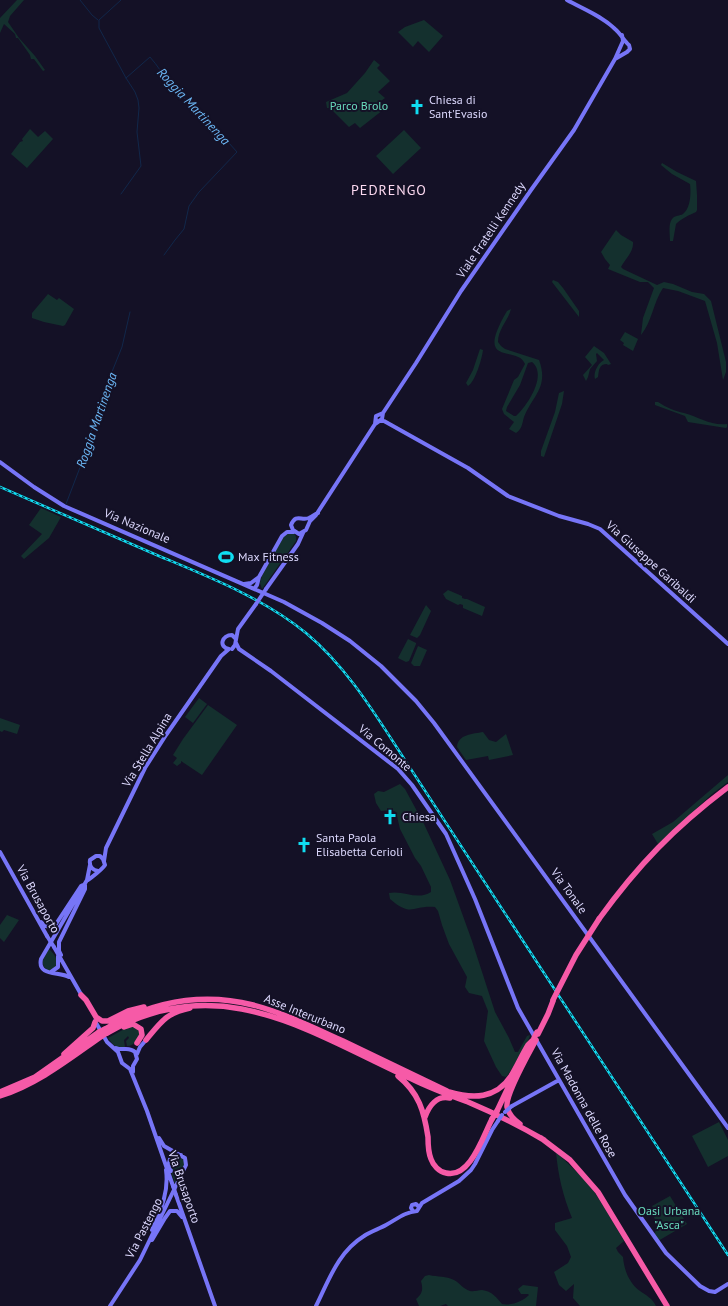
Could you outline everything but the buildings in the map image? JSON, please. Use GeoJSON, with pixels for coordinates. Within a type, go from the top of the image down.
{"type":"FeatureCollection","features":[{"type":"Feature","properties":{"kind":"highway"},"geometry":{"type":"LineString","coordinates":[[354,1052],[360,1057],[396,1074],[405,1081],[417,1097],[425,1117],[432,1162],[440,1171],[449,1174],[461,1171],[470,1163],[495,1120],[497,1111],[576,955],[599,919],[624,886],[653,852],[688,819],[728,787]]}},
{"type":"Feature","properties":{"kind":"highway"},"geometry":{"type":"LineString","coordinates":[[81,995],[86,1000],[96,1017],[104,1021],[128,1011],[162,1005]]}},
{"type":"Feature","properties":{"kind":"highway","name":"Asse Interurbano"},"geometry":{"type":"LineString","coordinates":[[1,1094],[37,1080],[65,1062],[129,1016],[169,1002],[215,1000],[234,1001],[254,1005],[272,1011],[316,1029],[468,1102]]}},
{"type":"Feature","properties":{"kind":"highway","name":"Asse Interurbano"},"geometry":{"type":"LineString","coordinates":[[1,1094],[26,1081],[104,1034],[134,1019],[154,1012],[162,1005],[218,1005],[253,1010],[300,1026],[354,1052]]}},
{"type":"Feature","properties":{"kind":"highway"},"geometry":{"type":"LineString","coordinates":[[146,1040],[164,1019],[178,1011],[218,1005]]}},
{"type":"Feature","properties":{"kind":"highway"},"geometry":{"type":"LineString","coordinates":[[48,1068],[93,1028],[95,1020]]}},
{"type":"Feature","properties":{"kind":"highway"},"geometry":{"type":"LineString","coordinates":[[104,1034],[133,1024],[139,1027],[142,1031],[141,1038],[137,1043]]}},
{"type":"Feature","properties":{"kind":"highway"},"geometry":{"type":"LineString","coordinates":[[449,1092],[469,1097],[482,1096],[493,1092],[503,1085],[511,1076],[528,1045],[535,1037]]}},
{"type":"Feature","properties":{"kind":"highway"},"geometry":{"type":"LineString","coordinates":[[535,1037],[509,1096],[507,1105],[509,1111],[515,1121],[544,1140],[570,1160],[598,1192],[667,1306]]}},
{"type":"Feature","properties":{"kind":"highway"},"geometry":{"type":"LineString","coordinates":[[354,1052],[419,1083],[486,1110],[544,1140]]}},
{"type":"Feature","properties":{"kind":"highway"},"geometry":{"type":"LineString","coordinates":[[425,1117],[432,1104],[445,1097],[481,1111],[486,1110]]}},
{"type":"Feature","properties":{"kind":"street"},"geometry":{"type":"LineString","coordinates":[[567,0],[615,28],[622,35],[622,45],[624,52],[627,52],[630,49],[629,45],[622,45]]}},
{"type":"Feature","properties":{"kind":"street","name":"Viale Fratelli Kennedy"},"geometry":{"type":"LineString","coordinates":[[381,418],[462,292],[531,190],[574,130],[622,45]]}},
{"type":"Feature","properties":{"kind":"street","name":"Viale Fratelli Kennedy"},"geometry":{"type":"LineString","coordinates":[[615,59],[624,52]]}},
{"type":"Feature","properties":{"kind":"street"},"geometry":{"type":"LineString","coordinates":[[229,635],[234,636],[239,649],[226,649],[222,645],[222,641],[224,638],[238,629],[256,604],[306,530],[307,526],[318,513],[375,424],[381,418]]}},
{"type":"Feature","properties":{"kind":"street","name":"Via Giuseppe Garibaldi"},"geometry":{"type":"LineString","coordinates":[[381,418],[468,468],[508,496],[559,516],[600,529],[728,644]]}},
{"type":"Feature","properties":{"kind":"street","name":"Via Nazionale"},"geometry":{"type":"LineString","coordinates":[[0,462],[34,488],[64,506],[296,608],[359,648],[386,671]]}},
{"type":"Feature","properties":{"kind":"street"},"geometry":{"type":"LineString","coordinates":[[254,589],[258,584],[260,576],[282,536],[293,521],[296,518],[309,518],[318,513]]}},
{"type":"Feature","properties":{"kind":"street"},"geometry":{"type":"LineString","coordinates":[[304,519],[307,526]]}},
{"type":"Feature","properties":{"kind":"street"},"geometry":{"type":"LineString","coordinates":[[291,525],[297,538],[296,545]]}},
{"type":"Feature","properties":{"kind":"street"},"geometry":{"type":"LineString","coordinates":[[282,536],[287,532],[303,533]]}},
{"type":"Feature","properties":{"kind":"street"},"geometry":{"type":"LineString","coordinates":[[242,584],[252,583],[260,576]]}},
{"type":"Feature","properties":{"kind":"street","name":"Via Nazionale"},"geometry":{"type":"LineString","coordinates":[[260,576],[259,582],[261,590],[272,597]]}},
{"type":"Feature","properties":{"kind":"street"},"geometry":{"type":"LineString","coordinates":[[231,649],[236,641],[238,629]]}},
{"type":"Feature","properties":{"kind":"street","name":"Via Stella Alpina"},"geometry":{"type":"LineString","coordinates":[[221,656],[222,645]]}},
{"type":"Feature","properties":{"kind":"street","name":"Via Stella Alpina"},"geometry":{"type":"LineString","coordinates":[[69,974],[66,964],[59,951],[59,942],[85,889],[90,860],[106,848],[150,759],[221,656],[231,649]]}},
{"type":"Feature","properties":{"kind":"street","name":"Via Comonte"},"geometry":{"type":"LineString","coordinates":[[239,649],[271,671],[360,739],[404,775],[446,834],[475,899]]}},
{"type":"Feature","properties":{"kind":"street","name":"Via Tonale"},"geometry":{"type":"LineString","coordinates":[[386,671],[416,701],[434,723],[728,1128]]}},
{"type":"Feature","properties":{"kind":"street","name":"Via Stella Alpina"},"geometry":{"type":"LineString","coordinates":[[51,972],[47,972],[42,969],[40,963],[41,959],[86,882],[104,867],[106,848]]}},
{"type":"Feature","properties":{"kind":"street","name":"Via Brusaporto"},"geometry":{"type":"LineString","coordinates":[[0,852],[107,1042],[118,1052],[122,1063],[129,1067],[133,1074],[151,1120],[215,1306]]}},
{"type":"Feature","properties":{"kind":"street"},"geometry":{"type":"LineString","coordinates":[[96,856],[100,856],[104,861]]}},
{"type":"Feature","properties":{"kind":"street"},"geometry":{"type":"LineString","coordinates":[[90,865],[93,869],[98,871]]}},
{"type":"Feature","properties":{"kind":"street"},"geometry":{"type":"LineString","coordinates":[[35,915],[44,925],[50,927],[53,926],[80,886],[86,882]]}},
{"type":"Feature","properties":{"kind":"street","name":"Via Madonna delle Rose"},"geometry":{"type":"LineString","coordinates":[[475,899],[518,1008],[618,1185],[666,1253],[700,1286],[712,1292],[718,1291],[728,1284]]}},
{"type":"Feature","properties":{"kind":"street"},"geometry":{"type":"LineString","coordinates":[[51,972],[58,967],[58,955]]}},
{"type":"Feature","properties":{"kind":"street"},"geometry":{"type":"LineString","coordinates":[[51,972],[66,975],[73,982]]}},
{"type":"Feature","properties":{"kind":"street","name":"Via Brusaporto"},"geometry":{"type":"LineString","coordinates":[[95,1020],[112,1045],[116,1048],[124,1049]]}},
{"type":"Feature","properties":{"kind":"street","name":"Via Brusaporto"},"geometry":{"type":"LineString","coordinates":[[133,1074],[137,1054],[140,1047],[146,1040]]}},
{"type":"Feature","properties":{"kind":"street"},"geometry":{"type":"LineString","coordinates":[[120,1055],[124,1049],[131,1048],[137,1043]]}},
{"type":"Feature","properties":{"kind":"street"},"geometry":{"type":"LineString","coordinates":[[131,1048],[137,1054]]}},
{"type":"Feature","properties":{"kind":"street"},"geometry":{"type":"LineString","coordinates":[[126,1066],[134,1064]]}},
{"type":"Feature","properties":{"kind":"street"},"geometry":{"type":"LineString","coordinates":[[412,1209],[413,1204],[418,1205],[422,1203],[459,1181],[471,1170],[492,1130],[495,1120],[512,1106],[559,1080]]}},
{"type":"Feature","properties":{"kind":"street"},"geometry":{"type":"LineString","coordinates":[[151,1120],[164,1146],[184,1156]]}},
{"type":"Feature","properties":{"kind":"street"},"geometry":{"type":"LineString","coordinates":[[147,1247],[167,1190],[166,1175],[159,1144]]}},
{"type":"Feature","properties":{"kind":"street"},"geometry":{"type":"LineString","coordinates":[[173,1184],[169,1163],[170,1158],[176,1155],[184,1156]]}},
{"type":"Feature","properties":{"kind":"street","name":"Via Pastengo"},"geometry":{"type":"LineString","coordinates":[[110,1306],[147,1247],[186,1165],[186,1159],[184,1156]]}},
{"type":"Feature","properties":{"kind":"street"},"geometry":{"type":"LineString","coordinates":[[316,1306],[340,1258],[349,1247],[364,1235],[386,1225],[412,1209],[417,1210],[418,1205]]}},
{"type":"Feature","properties":{"kind":"street"},"geometry":{"type":"LineString","coordinates":[[147,1247],[170,1211],[174,1210],[179,1212],[188,1227]]}},
{"type":"Feature","properties":{"kind":"green space"},"geometry":{"type":"Polygon","coordinates":[[[17,0],[24,0],[10,16],[8,22],[45,70],[43,71],[34,59],[31,59],[30,55],[18,38],[16,38],[15,34],[4,24],[0,33],[0,18],[17,0]]]}},
{"type":"Feature","properties":{"kind":"green space"},"geometry":{"type":"Polygon","coordinates":[[[424,20],[443,36],[429,52],[418,41],[413,47],[398,32],[405,27],[424,20]]]}},
{"type":"Feature","properties":{"kind":"green space","name":"Parco Brolo"},"geometry":{"type":"Polygon","coordinates":[[[374,60],[380,65],[377,68],[390,81],[378,92],[385,98],[377,104],[383,110],[360,128],[355,123],[349,127],[330,108],[327,108],[326,102],[347,93],[365,73],[374,60]]]}},
{"type":"Feature","properties":{"kind":"green space"},"geometry":{"type":"Polygon","coordinates":[[[30,129],[38,137],[45,131],[53,139],[27,168],[11,154],[20,142],[23,141],[22,139],[30,129]]]}},
{"type":"Feature","properties":{"kind":"green space"},"geometry":{"type":"Polygon","coordinates":[[[404,130],[421,148],[393,174],[376,156],[404,130]]]}},
{"type":"Feature","properties":{"kind":"green space"},"geometry":{"type":"Polygon","coordinates":[[[662,163],[696,181],[697,210],[676,224],[673,241],[670,241],[671,221],[675,217],[683,214],[688,208],[690,184],[672,174],[661,165],[662,163]]]}},
{"type":"Feature","properties":{"kind":"green space"},"geometry":{"type":"Polygon","coordinates":[[[616,230],[621,235],[633,242],[631,252],[621,267],[623,269],[657,285],[664,282],[692,292],[704,294],[711,301],[726,362],[726,372],[723,380],[717,343],[705,301],[678,291],[663,288],[648,324],[641,335],[643,318],[654,288],[648,282],[640,282],[608,269],[610,265],[601,252],[616,230]]]}},
{"type":"Feature","properties":{"kind":"green space"},"geometry":{"type":"Polygon","coordinates":[[[553,280],[558,282],[563,288],[579,311],[579,317],[552,282],[553,280]]]}},
{"type":"Feature","properties":{"kind":"green space"},"geometry":{"type":"Polygon","coordinates":[[[48,294],[57,300],[59,298],[74,309],[65,325],[63,326],[44,322],[32,318],[32,313],[48,294]]]}},
{"type":"Feature","properties":{"kind":"green space"},"geometry":{"type":"Polygon","coordinates":[[[511,309],[501,329],[498,342],[505,349],[539,360],[542,369],[539,390],[524,417],[521,428],[516,433],[509,429],[514,422],[504,414],[502,409],[514,380],[518,377],[525,364],[521,358],[501,352],[496,348],[494,341],[507,311],[511,309]],[[532,362],[528,363],[520,385],[507,407],[506,411],[514,416],[521,411],[534,390],[538,375],[532,362]]]}},
{"type":"Feature","properties":{"kind":"green space"},"geometry":{"type":"Polygon","coordinates":[[[625,332],[638,339],[633,351],[623,345],[624,343],[620,340],[625,332]]]}},
{"type":"Feature","properties":{"kind":"green space"},"geometry":{"type":"Polygon","coordinates":[[[594,346],[604,353],[611,364],[602,365],[599,370],[598,377],[595,379],[596,368],[604,360],[597,353],[597,361],[590,369],[586,381],[583,375],[592,365],[585,357],[594,346]]]}},
{"type":"Feature","properties":{"kind":"green space"},"geometry":{"type":"Polygon","coordinates":[[[480,349],[483,350],[480,364],[476,375],[471,384],[468,386],[466,383],[473,370],[480,349]]]}},
{"type":"Feature","properties":{"kind":"green space"},"geometry":{"type":"Polygon","coordinates":[[[564,391],[562,404],[544,457],[541,456],[541,451],[555,412],[559,393],[564,391]]]}},
{"type":"Feature","properties":{"kind":"green space"},"geometry":{"type":"Polygon","coordinates":[[[655,402],[716,424],[727,424],[727,427],[688,422],[685,416],[655,405],[655,402]]]}},
{"type":"Feature","properties":{"kind":"green space"},"geometry":{"type":"Polygon","coordinates":[[[41,508],[61,517],[49,538],[24,559],[21,556],[42,534],[29,525],[41,508]]]}},
{"type":"Feature","properties":{"kind":"green space"},"geometry":{"type":"Polygon","coordinates":[[[287,533],[294,533],[296,541],[262,589],[260,583],[262,576],[283,536],[287,533]]]}},
{"type":"Feature","properties":{"kind":"green space"},"geometry":{"type":"Polygon","coordinates":[[[448,590],[462,596],[462,598],[485,607],[482,616],[463,608],[463,605],[458,605],[446,599],[443,594],[448,590]]]}},
{"type":"Feature","properties":{"kind":"green space"},"geometry":{"type":"Polygon","coordinates":[[[426,605],[431,611],[420,635],[417,638],[410,635],[426,605]]]}},
{"type":"Feature","properties":{"kind":"green space"},"geometry":{"type":"Polygon","coordinates":[[[408,639],[416,644],[409,661],[406,662],[398,658],[408,639]]]}},
{"type":"Feature","properties":{"kind":"green space"},"geometry":{"type":"Polygon","coordinates":[[[418,646],[427,650],[420,666],[414,666],[411,663],[418,646]]]}},
{"type":"Feature","properties":{"kind":"green space"},"geometry":{"type":"Polygon","coordinates":[[[199,698],[207,704],[193,723],[185,717],[199,698]]]}},
{"type":"Feature","properties":{"kind":"green space"},"geometry":{"type":"Polygon","coordinates":[[[208,705],[237,725],[202,775],[181,761],[181,763],[177,766],[173,763],[177,758],[173,755],[208,705]]]}},
{"type":"Feature","properties":{"kind":"green space"},"geometry":{"type":"Polygon","coordinates":[[[0,718],[20,725],[17,734],[4,730],[2,732],[0,731],[0,718]]]}},
{"type":"Feature","properties":{"kind":"green space"},"geometry":{"type":"Polygon","coordinates":[[[483,732],[489,740],[496,742],[506,734],[513,755],[489,760],[488,756],[466,760],[457,747],[460,739],[467,735],[483,732]]]}},
{"type":"Feature","properties":{"kind":"green space"},"geometry":{"type":"Polygon","coordinates":[[[728,775],[728,782],[712,794],[658,844],[652,834],[673,822],[728,775]]]}},
{"type":"Feature","properties":{"kind":"green space"},"geometry":{"type":"Polygon","coordinates":[[[400,784],[405,789],[424,824],[450,880],[495,1012],[515,1052],[518,1052],[527,1036],[530,1035],[520,1056],[506,1077],[502,1076],[496,1067],[484,1041],[488,1011],[482,996],[469,993],[465,987],[467,977],[449,944],[438,911],[435,907],[412,909],[403,908],[390,899],[389,893],[395,892],[421,896],[431,892],[431,887],[421,866],[415,858],[400,829],[396,812],[392,810],[381,811],[376,803],[374,794],[378,791],[384,792],[400,784]]]}},
{"type":"Feature","properties":{"kind":"green space"},"geometry":{"type":"Polygon","coordinates":[[[7,915],[19,920],[4,942],[0,938],[0,925],[7,915]]]}},
{"type":"Feature","properties":{"kind":"green space"},"geometry":{"type":"Polygon","coordinates":[[[49,949],[56,958],[57,964],[56,967],[49,971],[44,967],[42,962],[49,949]]]}},
{"type":"Feature","properties":{"kind":"green space"},"geometry":{"type":"Polygon","coordinates":[[[136,1026],[140,1033],[135,1042],[130,1046],[127,1046],[126,1041],[129,1038],[128,1036],[124,1040],[125,1047],[122,1048],[115,1046],[108,1038],[128,1027],[136,1026]]]}},
{"type":"Feature","properties":{"kind":"green space"},"geometry":{"type":"Polygon","coordinates":[[[719,1122],[728,1140],[728,1156],[708,1167],[692,1136],[719,1122]]]}},
{"type":"Feature","properties":{"kind":"green space"},"geometry":{"type":"Polygon","coordinates":[[[556,1152],[584,1179],[606,1210],[624,1241],[616,1248],[623,1257],[628,1276],[636,1288],[651,1299],[656,1306],[580,1306],[573,1298],[574,1284],[566,1291],[559,1285],[554,1272],[568,1263],[571,1257],[567,1246],[555,1230],[555,1223],[572,1218],[561,1185],[556,1152]]]}},
{"type":"Feature","properties":{"kind":"green space"},"geometry":{"type":"Polygon","coordinates":[[[180,1156],[184,1160],[184,1165],[175,1184],[170,1163],[173,1157],[180,1156]]]}},
{"type":"Feature","properties":{"kind":"green space","name":"Oasi Urbana \"Asca\""},"geometry":{"type":"Polygon","coordinates":[[[670,1196],[687,1224],[658,1241],[654,1235],[656,1225],[653,1215],[656,1212],[652,1206],[670,1196]]]}},
{"type":"Feature","properties":{"kind":"green space"},"geometry":{"type":"Polygon","coordinates":[[[429,1275],[451,1279],[470,1291],[482,1290],[489,1292],[502,1304],[517,1302],[529,1295],[521,1294],[518,1289],[523,1285],[538,1287],[536,1306],[448,1306],[446,1304],[440,1306],[419,1306],[416,1299],[422,1291],[421,1281],[425,1276],[429,1275]]]}},
{"type":"Feature","properties":{"kind":"waterway"},"geometry":{"type":"LineString","coordinates":[[80,0],[98,20]]}},
{"type":"Feature","properties":{"kind":"waterway"},"geometry":{"type":"LineString","coordinates":[[121,0],[99,20],[99,28],[138,100],[139,108],[137,132],[141,166],[121,194]]}},
{"type":"Feature","properties":{"kind":"waterway","name":"Roggia Martinenga"},"geometry":{"type":"LineString","coordinates":[[126,78],[150,57],[170,84],[220,133],[237,152],[199,192],[189,206],[184,229],[164,255]]}},
{"type":"Feature","properties":{"kind":"waterway","name":"Roggia Martinenga"},"geometry":{"type":"LineString","coordinates":[[66,504],[84,457],[103,394],[122,347],[130,312]]}},
{"type":"Feature","properties":{"kind":"railway"},"geometry":{"type":"LineString","coordinates":[[0,487],[235,589],[272,609],[306,633],[321,646],[347,676],[382,724],[728,1255]]}},
{"type":"Feature","properties":{"kind":"place","name":"Chiesa di Sant'Evasio"},"geometry":{"type":"Point","coordinates":[417,107]}},
{"type":"Feature","properties":{"kind":"place","name":"Max Fitness"},"geometry":{"type":"Point","coordinates":[226,557]}},
{"type":"Feature","properties":{"kind":"place","name":"Chiesa"},"geometry":{"type":"Point","coordinates":[390,817]}},
{"type":"Feature","properties":{"kind":"place","name":"Santa Paola Elisabetta Cerioli"},"geometry":{"type":"Point","coordinates":[304,845]}},
{"type":"Feature","properties":{"kind":"district","name":"PEDRENGO"},"geometry":{"type":"Point","coordinates":[389,190]}}]}
